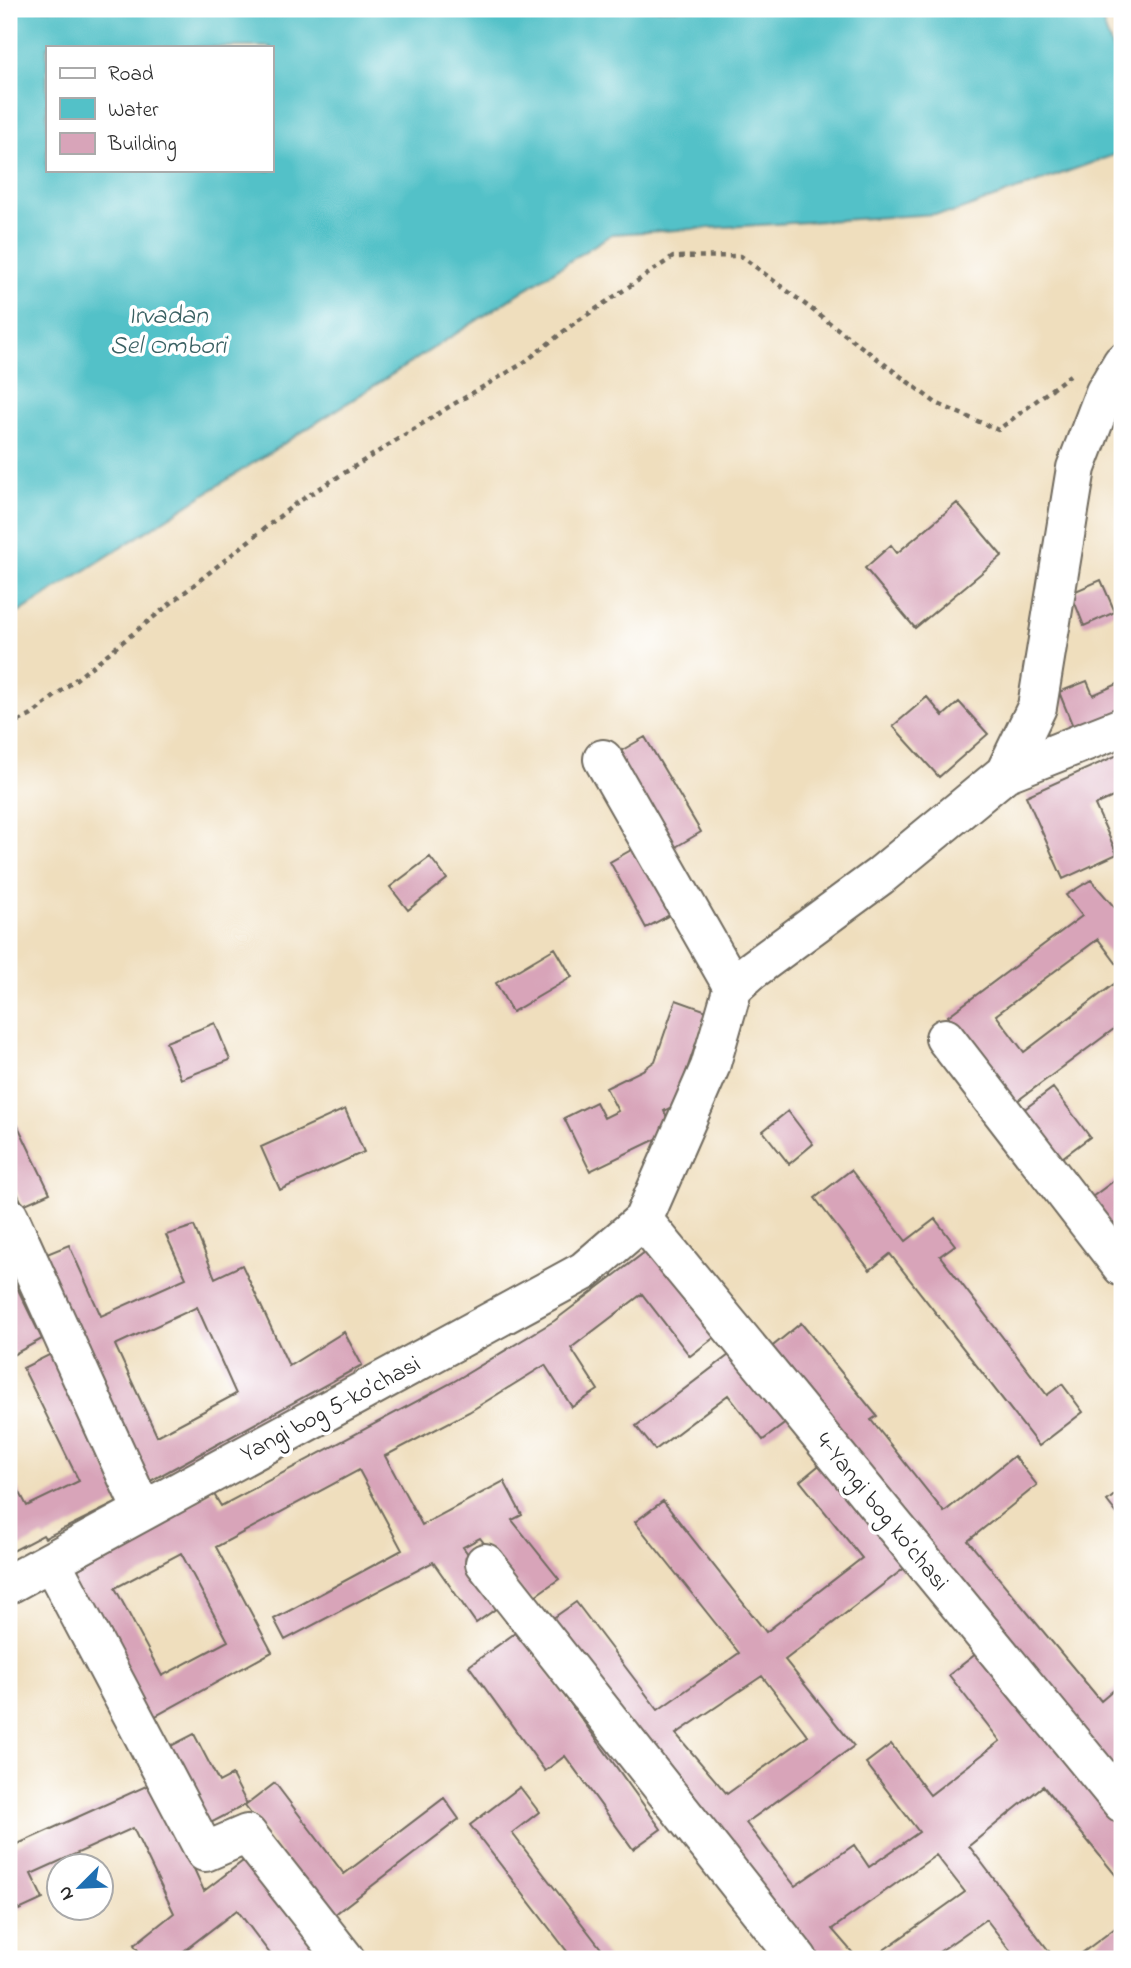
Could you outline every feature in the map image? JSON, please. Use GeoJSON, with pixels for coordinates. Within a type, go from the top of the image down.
{"type":"FeatureCollection","features":[{"type":"Feature","properties":{"kind":"street"},"geometry":{"type":"LineString","coordinates":[[1005,773],[1037,708],[1076,468],[1105,392],[1122,363]]}},
{"type":"Feature","properties":{"kind":"street"},"geometry":{"type":"LineString","coordinates":[[643,1220],[710,1067],[733,987],[880,876],[1005,773],[1122,727]]}},
{"type":"Feature","properties":{"kind":"street"},"geometry":{"type":"LineString","coordinates":[[603,759],[733,987]]}},
{"type":"Feature","properties":{"kind":"street"},"geometry":{"type":"LineString","coordinates":[[945,1038],[1122,1267]]}},
{"type":"Feature","properties":{"kind":"street"},"geometry":{"type":"LineString","coordinates":[[9,1217],[142,1510]]}},
{"type":"Feature","properties":{"kind":"street","name":"Yangi bog 5-koʼchasi"},"geometry":{"type":"LineString","coordinates":[[9,1584],[584,1271],[643,1220]]}},
{"type":"Feature","properties":{"kind":"street","name":"4-Yangi bog koʼchasi"},"geometry":{"type":"LineString","coordinates":[[643,1220],[1122,1803]]}},
{"type":"Feature","properties":{"kind":"street"},"geometry":{"type":"LineString","coordinates":[[51,1561],[205,1852],[247,1834],[345,1959]]}},
{"type":"Feature","properties":{"kind":"street"},"geometry":{"type":"LineString","coordinates":[[485,1563],[798,1959]]}},
{"type":"Feature","properties":{"kind":"path"},"geometry":{"type":"LineString","coordinates":[[9,724],[30,716],[295,504],[522,364],[572,325],[674,257],[741,256],[936,403],[999,430],[1079,369]]}},
{"type":"Feature","properties":{"kind":"water","name":"Irvadan Sel Ombori"},"geometry":{"type":"Polygon","coordinates":[[[9,9],[1098,9],[1122,77],[1122,152],[952,213],[612,234],[9,619],[9,9]]]}},
{"type":"Feature","properties":{"kind":"building"},"geometry":{"type":"Polygon","coordinates":[[[957,503],[1002,556],[915,628],[865,568],[891,545],[897,553],[957,503]]]}},
{"type":"Feature","properties":{"kind":"building"},"geometry":{"type":"Polygon","coordinates":[[[1101,580],[1115,612],[1084,626],[1071,593],[1101,580]]]}},
{"type":"Feature","properties":{"kind":"building"},"geometry":{"type":"Polygon","coordinates":[[[1087,681],[1093,695],[1122,682],[1122,715],[1076,734],[1059,692],[1087,681]]]}},
{"type":"Feature","properties":{"kind":"building"},"geometry":{"type":"Polygon","coordinates":[[[927,697],[943,716],[959,702],[988,734],[939,777],[893,726],[927,697]]]}},
{"type":"Feature","properties":{"kind":"building"},"geometry":{"type":"Polygon","coordinates":[[[645,737],[701,832],[669,851],[612,756],[645,737]]]}},
{"type":"Feature","properties":{"kind":"building"},"geometry":{"type":"Polygon","coordinates":[[[1122,753],[1122,793],[1095,805],[1117,854],[1063,879],[1026,796],[1122,753]]]}},
{"type":"Feature","properties":{"kind":"building"},"geometry":{"type":"Polygon","coordinates":[[[640,845],[677,911],[646,928],[610,862],[640,845]]]}},
{"type":"Feature","properties":{"kind":"building"},"geometry":{"type":"Polygon","coordinates":[[[430,857],[447,879],[408,910],[390,887],[430,857]]]}},
{"type":"Feature","properties":{"kind":"building"},"geometry":{"type":"Polygon","coordinates":[[[1091,880],[1122,916],[1122,971],[1098,939],[996,1015],[1024,1052],[1122,978],[1122,1023],[1013,1104],[948,1016],[1082,916],[1066,895],[1091,880]]]}},
{"type":"Feature","properties":{"kind":"building"},"geometry":{"type":"Polygon","coordinates":[[[555,948],[572,977],[512,1012],[496,983],[555,948]]]}},
{"type":"Feature","properties":{"kind":"building"},"geometry":{"type":"Polygon","coordinates":[[[676,1000],[707,1011],[681,1087],[687,1099],[664,1111],[673,1131],[590,1171],[564,1118],[596,1102],[604,1118],[618,1111],[606,1088],[655,1061],[676,1000]]]}},
{"type":"Feature","properties":{"kind":"building"},"geometry":{"type":"Polygon","coordinates":[[[215,1023],[230,1060],[181,1079],[166,1042],[215,1023]]]}},
{"type":"Feature","properties":{"kind":"building"},"geometry":{"type":"Polygon","coordinates":[[[1053,1088],[1090,1137],[1059,1160],[1022,1111],[1053,1088]]]}},
{"type":"Feature","properties":{"kind":"building"},"geometry":{"type":"Polygon","coordinates":[[[345,1109],[364,1152],[280,1190],[261,1147],[345,1109]]]}},
{"type":"Feature","properties":{"kind":"building"},"geometry":{"type":"Polygon","coordinates":[[[788,1111],[813,1144],[789,1164],[763,1131],[788,1111]]]}},
{"type":"Feature","properties":{"kind":"building"},"geometry":{"type":"Polygon","coordinates":[[[17,1124],[50,1193],[23,1205],[9,1176],[9,1128],[17,1124]]]}},
{"type":"Feature","properties":{"kind":"building"},"geometry":{"type":"Polygon","coordinates":[[[851,1170],[906,1241],[935,1219],[955,1245],[940,1256],[1047,1395],[1062,1384],[1083,1412],[1039,1446],[890,1254],[870,1270],[815,1198],[851,1170]]]}},
{"type":"Feature","properties":{"kind":"building"},"geometry":{"type":"Polygon","coordinates":[[[1119,1177],[1122,1182],[1122,1247],[1088,1200],[1119,1177]]]}},
{"type":"Feature","properties":{"kind":"building"},"geometry":{"type":"Polygon","coordinates":[[[194,1226],[215,1278],[242,1265],[289,1366],[344,1332],[362,1365],[145,1484],[42,1256],[69,1245],[101,1316],[186,1278],[166,1235],[194,1226]],[[197,1307],[115,1345],[157,1436],[236,1394],[197,1307]]]}},
{"type":"Feature","properties":{"kind":"building"},"geometry":{"type":"Polygon","coordinates":[[[653,1246],[720,1333],[690,1356],[642,1294],[571,1348],[598,1390],[572,1407],[545,1365],[469,1412],[385,1456],[422,1525],[504,1481],[522,1515],[512,1520],[559,1579],[529,1600],[480,1538],[463,1547],[504,1603],[476,1623],[433,1562],[285,1640],[274,1619],[402,1550],[359,1470],[216,1547],[272,1652],[145,1722],[68,1575],[212,1491],[221,1506],[453,1382],[554,1321],[653,1246]],[[181,1553],[115,1588],[162,1676],[228,1641],[181,1553]]]}},
{"type":"Feature","properties":{"kind":"building"},"geometry":{"type":"Polygon","coordinates":[[[9,1271],[42,1339],[9,1357],[9,1271]]]}},
{"type":"Feature","properties":{"kind":"building"},"geometry":{"type":"Polygon","coordinates":[[[801,1323],[877,1416],[871,1420],[944,1512],[1014,1456],[1037,1485],[968,1541],[1101,1701],[1122,1683],[1122,1783],[768,1350],[801,1323]]]}},
{"type":"Feature","properties":{"kind":"building"},"geometry":{"type":"Polygon","coordinates":[[[737,1349],[791,1419],[763,1440],[728,1395],[655,1450],[636,1426],[737,1349]]]}},
{"type":"Feature","properties":{"kind":"building"},"geometry":{"type":"Polygon","coordinates":[[[51,1354],[122,1500],[9,1553],[9,1472],[27,1506],[79,1481],[23,1368],[51,1354]]]}},
{"type":"Feature","properties":{"kind":"building"},"geometry":{"type":"Polygon","coordinates":[[[828,1458],[911,1563],[785,1660],[854,1746],[746,1823],[795,1886],[854,1845],[869,1867],[919,1832],[866,1763],[891,1744],[930,1795],[1000,1741],[949,1675],[981,1650],[1122,1829],[1122,1883],[1043,1786],[969,1846],[1055,1959],[1017,1959],[986,1919],[929,1959],[871,1959],[965,1892],[936,1855],[832,1929],[858,1959],[812,1959],[549,1621],[576,1602],[658,1710],[739,1653],[635,1522],[663,1501],[766,1632],[862,1558],[800,1481],[828,1458]],[[762,1676],[676,1734],[727,1794],[808,1736],[762,1676]]]}},
{"type":"Feature","properties":{"kind":"building"},"geometry":{"type":"Polygon","coordinates":[[[1122,1489],[1122,1520],[1107,1501],[1122,1489]]]}},
{"type":"Feature","properties":{"kind":"building"},"geometry":{"type":"Polygon","coordinates":[[[518,1631],[661,1829],[633,1849],[565,1756],[545,1771],[469,1666],[518,1631]]]}},
{"type":"Feature","properties":{"kind":"building"},"geometry":{"type":"Polygon","coordinates":[[[194,1734],[219,1782],[232,1775],[247,1804],[203,1827],[163,1750],[194,1734]]]}},
{"type":"Feature","properties":{"kind":"building"},"geometry":{"type":"Polygon","coordinates":[[[155,1782],[204,1891],[247,1858],[325,1959],[274,1959],[237,1910],[180,1954],[184,1959],[145,1959],[134,1945],[174,1913],[133,1828],[78,1853],[46,1853],[46,1867],[31,1874],[43,1899],[19,1910],[9,1888],[9,1848],[155,1782]]]}},
{"type":"Feature","properties":{"kind":"building"},"geometry":{"type":"Polygon","coordinates":[[[275,1783],[344,1874],[444,1798],[459,1819],[330,1918],[245,1806],[275,1783]]]}},
{"type":"Feature","properties":{"kind":"building"},"geometry":{"type":"Polygon","coordinates":[[[520,1787],[539,1812],[512,1833],[609,1959],[573,1959],[470,1825],[520,1787]]]}},
{"type":"Feature","properties":{"kind":"building"},"geometry":{"type":"Polygon","coordinates":[[[1122,1923],[1122,1959],[1074,1959],[1122,1923]]]}}]}
